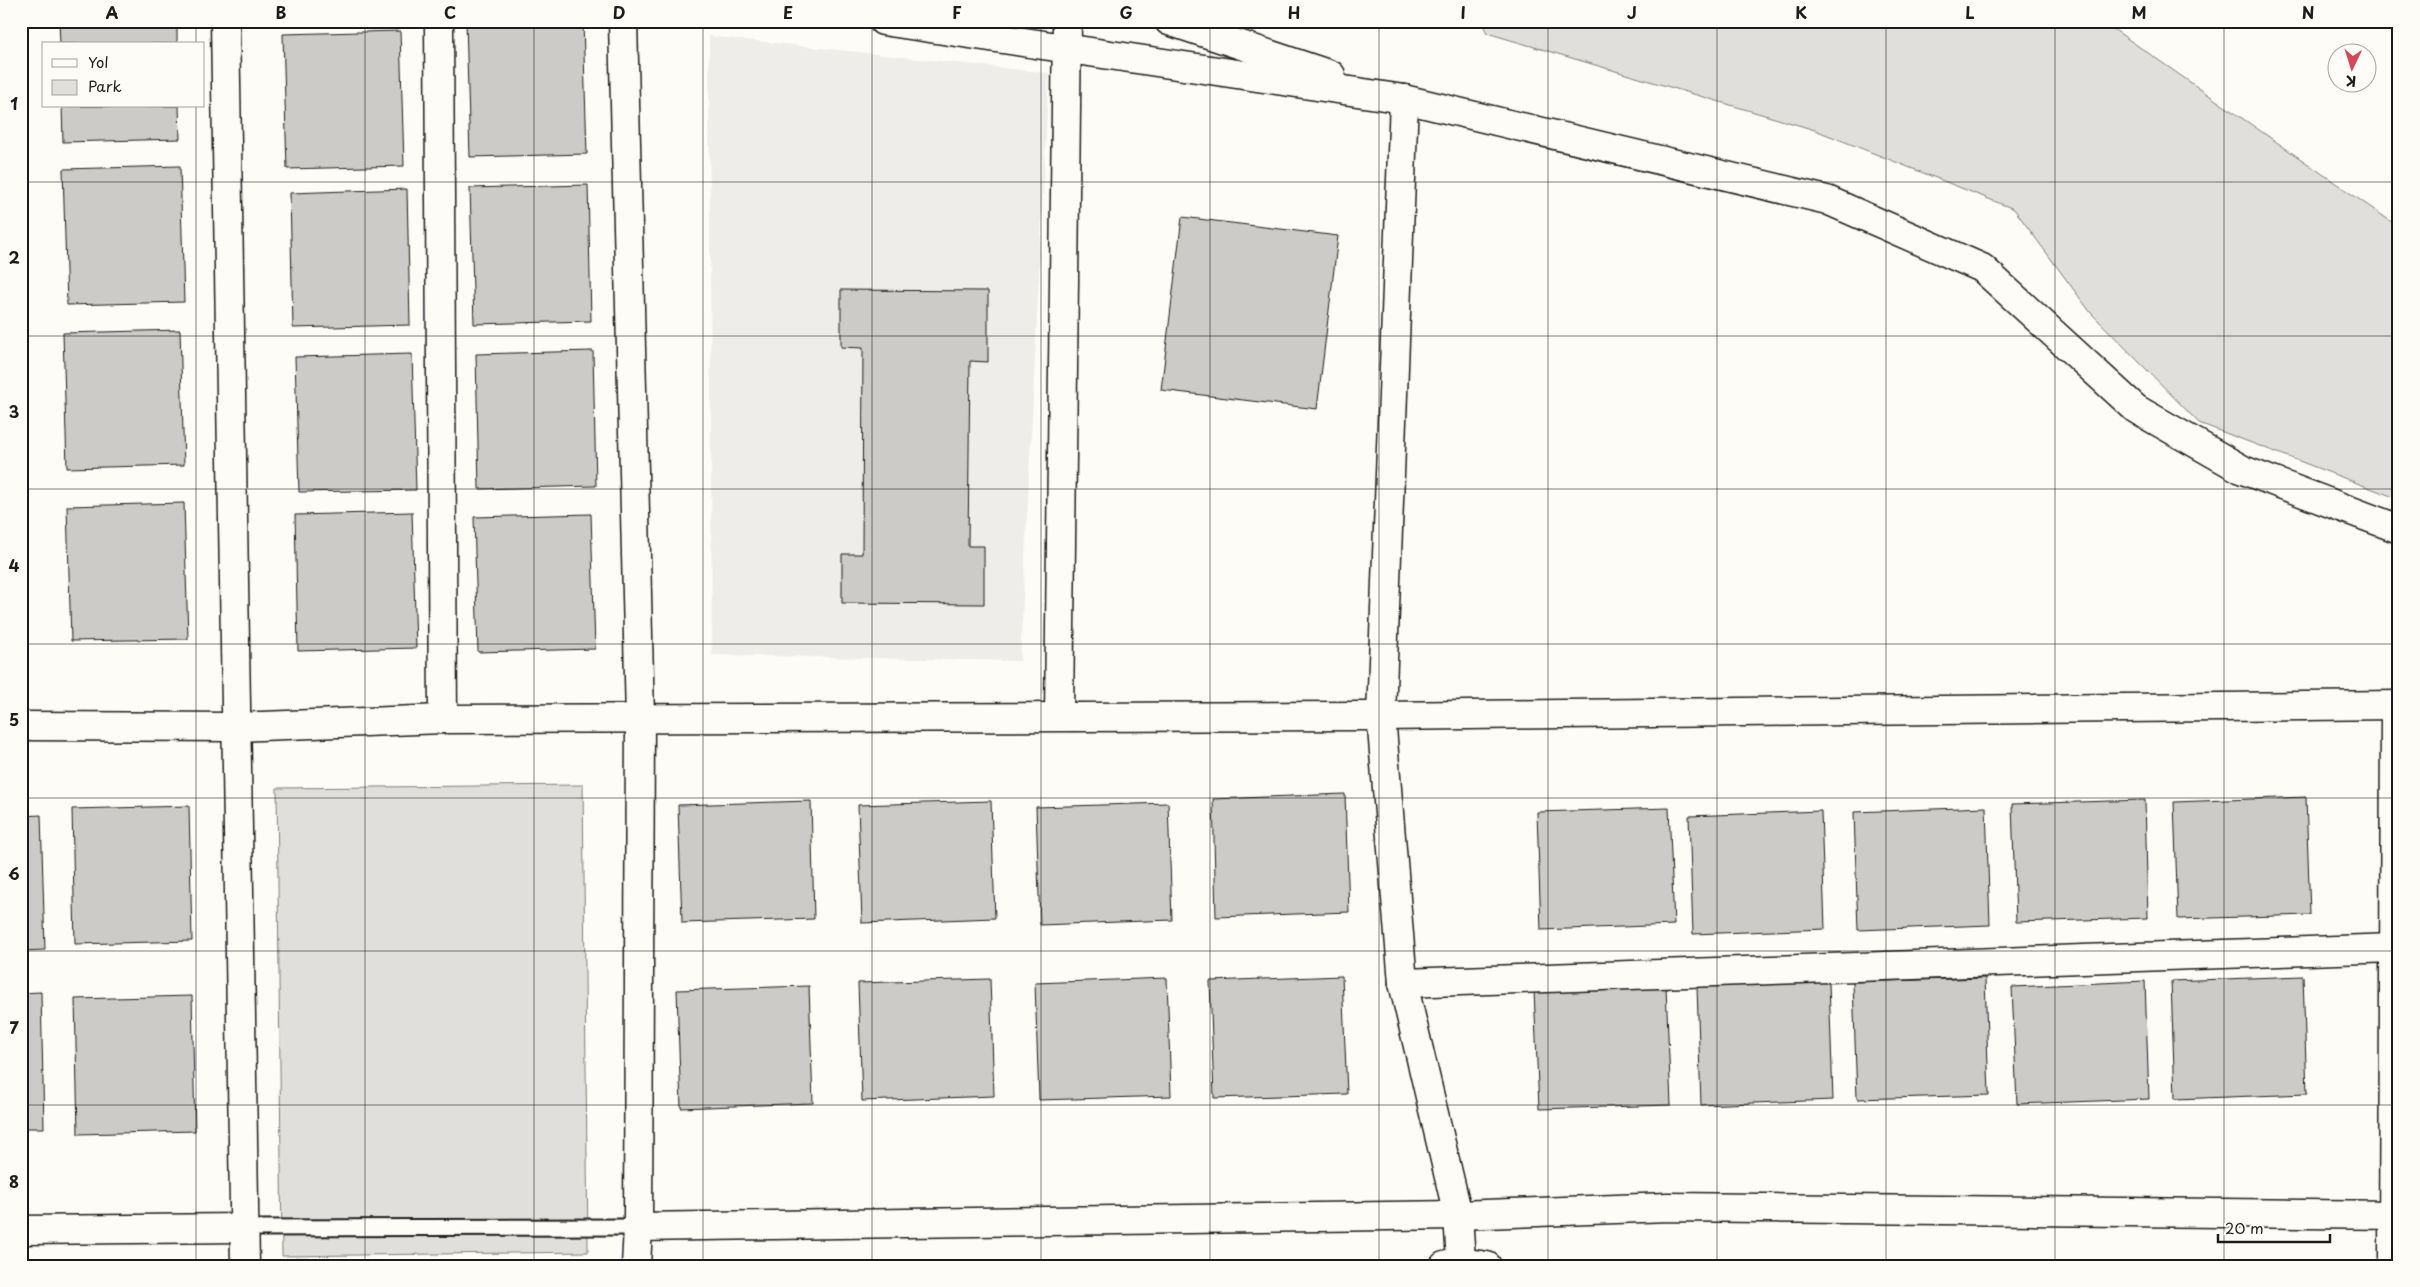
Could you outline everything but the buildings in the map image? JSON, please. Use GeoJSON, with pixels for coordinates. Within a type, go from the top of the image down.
{"type":"FeatureCollection","features":[{"type":"Feature","properties":{"kind":"street"},"geometry":{"type":"LineString","coordinates":[[225,21],[245,1266]]}},
{"type":"Feature","properties":{"kind":"street"},"geometry":{"type":"LineString","coordinates":[[439,21],[443,719]]}},
{"type":"Feature","properties":{"kind":"street"},"geometry":{"type":"LineString","coordinates":[[623,21],[640,718],[638,1227],[636,1266]]}},
{"type":"Feature","properties":{"kind":"street"},"geometry":{"type":"LineString","coordinates":[[883,21],[1404,99],[1827,200],[1982,268],[2136,409],[2144,414],[2243,470],[2399,529]]}},
{"type":"Feature","properties":{"kind":"street"},"geometry":{"type":"LineString","coordinates":[[1059,716],[1067,21]]}},
{"type":"Feature","properties":{"kind":"street"},"geometry":{"type":"LineString","coordinates":[[1169,21],[1404,99]]}},
{"type":"Feature","properties":{"kind":"street"},"geometry":{"type":"LineString","coordinates":[[1404,99],[1381,716],[1403,983],[1458,1215],[1464,1265]]}},
{"type":"Feature","properties":{"kind":"street"},"geometry":{"type":"LineString","coordinates":[[21,726],[236,727],[443,719],[1381,716],[2397,706],[2394,948],[2396,1215],[2393,1266]]}},
{"type":"Feature","properties":{"kind":"street"},"geometry":{"type":"LineString","coordinates":[[1403,983],[2394,948]]}},
{"type":"Feature","properties":{"kind":"street"},"geometry":{"type":"LineString","coordinates":[[638,1227],[1458,1215],[1668,1207],[2396,1215]]}},
{"type":"Feature","properties":{"kind":"street"},"geometry":{"type":"LineString","coordinates":[[21,1230],[244,1228]]}},
{"type":"Feature","properties":{"kind":"lane"},"geometry":{"type":"LineString","coordinates":[[244,1228],[638,1227]]}},
{"type":"Feature","properties":{"kind":"shaded area"},"geometry":{"type":"Polygon","coordinates":[[[709,36],[1049,73],[1020,661],[712,655],[709,36]]]}},
{"type":"Feature","properties":{"kind":"green space"},"geometry":{"type":"Polygon","coordinates":[[[1481,21],[2102,21],[2399,227],[2399,499],[2199,423],[2091,313],[2014,209],[1815,130],[1487,33],[1481,21]]]}},
{"type":"Feature","properties":{"kind":"green space"},"geometry":{"type":"Polygon","coordinates":[[[583,785],[588,1252],[282,1256],[277,788],[583,785]]]}}]}
